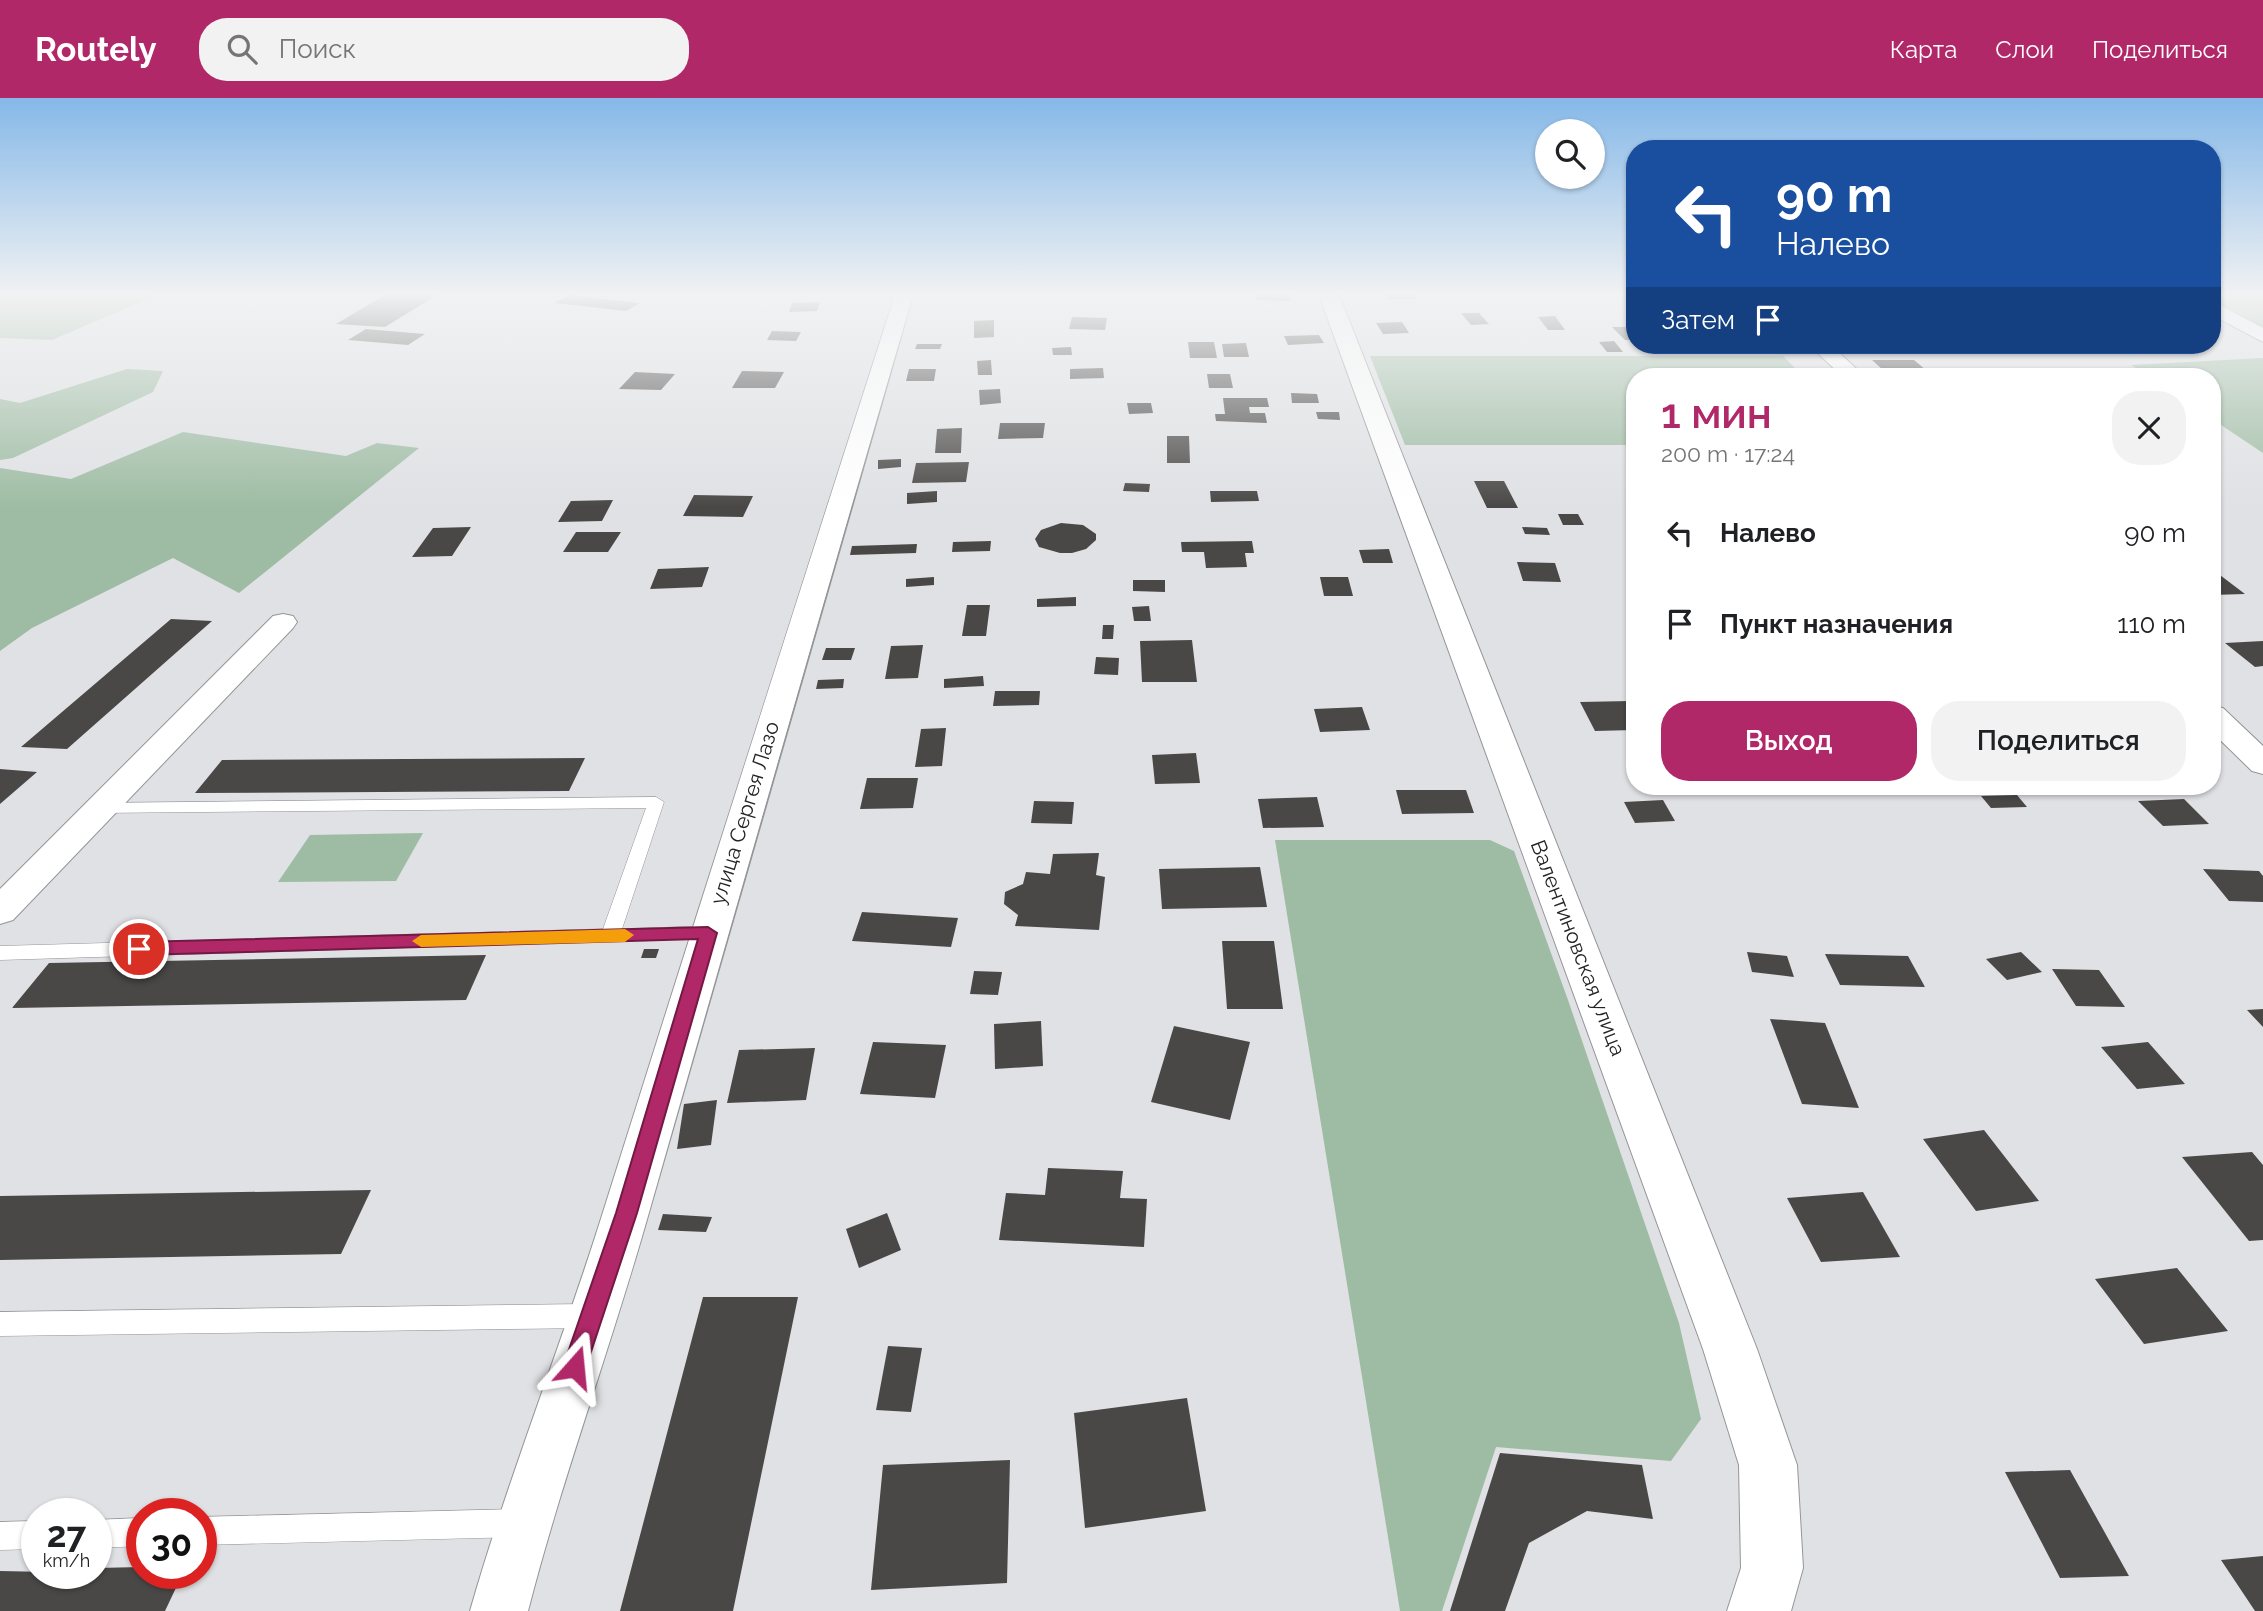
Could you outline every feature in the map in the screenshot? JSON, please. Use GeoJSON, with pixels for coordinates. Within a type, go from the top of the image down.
{"type":"FeatureCollection","features":[{"type":"Feature","properties":{"kind":"main road","name":"Валентиновская улица"},"geometry":{"type":"LineString","coordinates":[[1356,366],[1730,1349],[1768,1465],[1772,1568],[1759,1611]]}},
{"type":"Feature","properties":{"kind":"street","name":"улица Сергея Лазо"},"geometry":{"type":"LineString","coordinates":[[499,1611],[523,1522],[626,1213],[708,933],[882,366]]}},
{"type":"Feature","properties":{"kind":"street"},"geometry":{"type":"LineString","coordinates":[[0,911],[283,622]]}},
{"type":"Feature","properties":{"kind":"street"},"geometry":{"type":"LineString","coordinates":[[2221,724],[2263,764]]}},
{"type":"Feature","properties":{"kind":"lane"},"geometry":{"type":"LineString","coordinates":[[100,809],[656,802],[610,936]]}},
{"type":"Feature","properties":{"kind":"lane"},"geometry":{"type":"LineString","coordinates":[[0,953],[708,933]]}},
{"type":"Feature","properties":{"kind":"lane"},"geometry":{"type":"LineString","coordinates":[[0,1324],[592,1316]]}},
{"type":"Feature","properties":{"kind":"lane"},"geometry":{"type":"LineString","coordinates":[[217,1531],[523,1522]]}},
{"type":"Feature","properties":{"kind":"lane"},"geometry":{"type":"LineString","coordinates":[[0,1536],[21,1535]]}},
{"type":"Feature","properties":{"kind":"green space"},"geometry":{"type":"Polygon","coordinates":[[[1374,366],[1793,366],[1795,368],[1626,368],[1626,445],[1405,445],[1374,366]]]}},
{"type":"Feature","properties":{"kind":"green space"},"geometry":{"type":"Polygon","coordinates":[[[2132,366],[2263,366],[2263,453],[2221,425],[2221,368],[2136,368],[2132,366]]]}},
{"type":"Feature","properties":{"kind":"green space"},"geometry":{"type":"Polygon","coordinates":[[[127,369],[163,371],[153,392],[13,458],[0,460],[0,399],[20,403],[127,369]]]}},
{"type":"Feature","properties":{"kind":"green space"},"geometry":{"type":"Polygon","coordinates":[[[183,432],[346,456],[377,443],[419,448],[239,593],[173,558],[32,628],[0,651],[0,468],[71,479],[183,432]]]}},
{"type":"Feature","properties":{"kind":"green space"},"geometry":{"type":"Polygon","coordinates":[[[423,833],[396,881],[278,882],[310,835],[423,833]]]}},
{"type":"Feature","properties":{"kind":"green space"},"geometry":{"type":"Polygon","coordinates":[[[1275,840],[1490,840],[1514,851],[1679,1323],[1701,1419],[1671,1461],[1496,1447],[1442,1611],[1400,1611],[1275,840]]]}},
{"type":"Feature","properties":{"kind":"building"},"geometry":{"type":"Polygon","coordinates":[[[977,366],[991,366],[992,375],[978,375],[977,366]]]}},
{"type":"Feature","properties":{"kind":"building"},"geometry":{"type":"Polygon","coordinates":[[[1878,366],[1921,366],[1924,368],[1881,368],[1878,366]]]}},
{"type":"Feature","properties":{"kind":"building"},"geometry":{"type":"Polygon","coordinates":[[[1103,368],[1104,378],[1070,379],[1070,369],[1103,368]]]}},
{"type":"Feature","properties":{"kind":"building"},"geometry":{"type":"Polygon","coordinates":[[[909,369],[936,369],[934,381],[906,381],[909,369]]]}},
{"type":"Feature","properties":{"kind":"building"},"geometry":{"type":"Polygon","coordinates":[[[742,371],[784,372],[775,388],[732,388],[742,371]]]}},
{"type":"Feature","properties":{"kind":"building"},"geometry":{"type":"Polygon","coordinates":[[[635,372],[675,374],[661,390],[619,389],[635,372]]]}},
{"type":"Feature","properties":{"kind":"building"},"geometry":{"type":"Polygon","coordinates":[[[1207,374],[1230,374],[1233,388],[1209,388],[1207,374]]]}},
{"type":"Feature","properties":{"kind":"building"},"geometry":{"type":"Polygon","coordinates":[[[1000,389],[1001,403],[980,405],[979,390],[1000,389]]]}},
{"type":"Feature","properties":{"kind":"building"},"geometry":{"type":"Polygon","coordinates":[[[1291,393],[1317,394],[1319,403],[1292,403],[1291,393]]]}},
{"type":"Feature","properties":{"kind":"building"},"geometry":{"type":"Polygon","coordinates":[[[1223,398],[1267,398],[1269,407],[1249,407],[1250,413],[1265,413],[1267,423],[1216,421],[1215,414],[1225,414],[1223,398]]]}},
{"type":"Feature","properties":{"kind":"building"},"geometry":{"type":"Polygon","coordinates":[[[1127,403],[1151,403],[1153,413],[1129,414],[1127,403]]]}},
{"type":"Feature","properties":{"kind":"building"},"geometry":{"type":"Polygon","coordinates":[[[1316,412],[1339,412],[1340,420],[1318,419],[1316,412]]]}},
{"type":"Feature","properties":{"kind":"building"},"geometry":{"type":"Polygon","coordinates":[[[1000,423],[1045,423],[1043,438],[998,439],[1000,423]]]}},
{"type":"Feature","properties":{"kind":"building"},"geometry":{"type":"Polygon","coordinates":[[[962,428],[961,453],[935,453],[937,429],[962,428]]]}},
{"type":"Feature","properties":{"kind":"building"},"geometry":{"type":"Polygon","coordinates":[[[1167,436],[1189,436],[1190,463],[1167,463],[1167,436]]]}},
{"type":"Feature","properties":{"kind":"building"},"geometry":{"type":"Polygon","coordinates":[[[901,459],[901,467],[878,469],[878,460],[901,459]]]}},
{"type":"Feature","properties":{"kind":"building"},"geometry":{"type":"Polygon","coordinates":[[[969,462],[966,482],[912,483],[916,463],[969,462]]]}},
{"type":"Feature","properties":{"kind":"building"},"geometry":{"type":"Polygon","coordinates":[[[1474,481],[1504,481],[1518,508],[1487,508],[1474,481]]]}},
{"type":"Feature","properties":{"kind":"building"},"geometry":{"type":"Polygon","coordinates":[[[1125,483],[1150,484],[1149,492],[1123,491],[1125,483]]]}},
{"type":"Feature","properties":{"kind":"building"},"geometry":{"type":"Polygon","coordinates":[[[937,491],[937,502],[907,504],[907,493],[937,491]]]}},
{"type":"Feature","properties":{"kind":"building"},"geometry":{"type":"Polygon","coordinates":[[[1210,491],[1257,491],[1259,501],[1211,502],[1210,491]]]}},
{"type":"Feature","properties":{"kind":"building"},"geometry":{"type":"Polygon","coordinates":[[[694,495],[753,496],[743,517],[683,516],[694,495]]]}},
{"type":"Feature","properties":{"kind":"building"},"geometry":{"type":"Polygon","coordinates":[[[613,500],[602,521],[558,522],[571,501],[613,500]]]}},
{"type":"Feature","properties":{"kind":"building"},"geometry":{"type":"Polygon","coordinates":[[[1558,514],[1578,514],[1584,525],[1563,525],[1558,514]]]}},
{"type":"Feature","properties":{"kind":"building"},"geometry":{"type":"Polygon","coordinates":[[[1061,523],[1083,525],[1096,534],[1096,540],[1086,549],[1072,553],[1060,553],[1039,547],[1035,539],[1041,530],[1061,523]]]}},
{"type":"Feature","properties":{"kind":"building"},"geometry":{"type":"Polygon","coordinates":[[[471,527],[452,556],[412,557],[433,528],[471,527]]]}},
{"type":"Feature","properties":{"kind":"building"},"geometry":{"type":"Polygon","coordinates":[[[1522,527],[1547,528],[1550,535],[1525,534],[1522,527]]]}},
{"type":"Feature","properties":{"kind":"building"},"geometry":{"type":"Polygon","coordinates":[[[576,532],[621,532],[608,552],[563,552],[576,532]]]}},
{"type":"Feature","properties":{"kind":"building"},"geometry":{"type":"Polygon","coordinates":[[[991,541],[990,551],[952,552],[953,542],[991,541]]]}},
{"type":"Feature","properties":{"kind":"building"},"geometry":{"type":"Polygon","coordinates":[[[1252,541],[1254,553],[1245,553],[1247,567],[1206,568],[1204,552],[1182,552],[1181,542],[1252,541]]]}},
{"type":"Feature","properties":{"kind":"building"},"geometry":{"type":"Polygon","coordinates":[[[917,544],[916,553],[850,555],[852,546],[917,544]]]}},
{"type":"Feature","properties":{"kind":"building"},"geometry":{"type":"Polygon","coordinates":[[[1389,549],[1393,563],[1363,563],[1359,550],[1389,549]]]}},
{"type":"Feature","properties":{"kind":"building"},"geometry":{"type":"Polygon","coordinates":[[[1517,562],[1555,563],[1561,582],[1523,581],[1517,562]]]}},
{"type":"Feature","properties":{"kind":"building"},"geometry":{"type":"Polygon","coordinates":[[[709,567],[702,587],[650,589],[658,569],[709,567]]]}},
{"type":"Feature","properties":{"kind":"building"},"geometry":{"type":"Polygon","coordinates":[[[2221,576],[2245,594],[2221,595],[2221,576]]]}},
{"type":"Feature","properties":{"kind":"building"},"geometry":{"type":"Polygon","coordinates":[[[934,577],[934,585],[906,587],[906,579],[934,577]]]}},
{"type":"Feature","properties":{"kind":"building"},"geometry":{"type":"Polygon","coordinates":[[[1320,577],[1348,577],[1353,596],[1324,596],[1320,577]]]}},
{"type":"Feature","properties":{"kind":"building"},"geometry":{"type":"Polygon","coordinates":[[[1133,580],[1165,580],[1165,592],[1133,591],[1133,580]]]}},
{"type":"Feature","properties":{"kind":"building"},"geometry":{"type":"Polygon","coordinates":[[[1076,597],[1076,606],[1037,607],[1037,599],[1076,597]]]}},
{"type":"Feature","properties":{"kind":"building"},"geometry":{"type":"Polygon","coordinates":[[[967,605],[990,605],[986,636],[962,636],[967,605]]]}},
{"type":"Feature","properties":{"kind":"building"},"geometry":{"type":"Polygon","coordinates":[[[1149,606],[1151,621],[1134,621],[1132,607],[1149,606]]]}},
{"type":"Feature","properties":{"kind":"building"},"geometry":{"type":"Polygon","coordinates":[[[171,619],[212,621],[67,749],[21,747],[171,619]]]}},
{"type":"Feature","properties":{"kind":"building"},"geometry":{"type":"Polygon","coordinates":[[[1103,625],[1114,625],[1113,639],[1102,639],[1103,625]]]}},
{"type":"Feature","properties":{"kind":"building"},"geometry":{"type":"Polygon","coordinates":[[[1192,640],[1197,682],[1142,682],[1140,641],[1192,640]]]}},
{"type":"Feature","properties":{"kind":"building"},"geometry":{"type":"Polygon","coordinates":[[[2263,641],[2263,666],[2255,667],[2225,643],[2263,641]]]}},
{"type":"Feature","properties":{"kind":"building"},"geometry":{"type":"Polygon","coordinates":[[[923,645],[918,678],[885,679],[891,646],[923,645]]]}},
{"type":"Feature","properties":{"kind":"building"},"geometry":{"type":"Polygon","coordinates":[[[826,648],[855,648],[851,660],[822,660],[826,648]]]}},
{"type":"Feature","properties":{"kind":"building"},"geometry":{"type":"Polygon","coordinates":[[[1096,657],[1119,658],[1118,675],[1094,674],[1096,657]]]}},
{"type":"Feature","properties":{"kind":"building"},"geometry":{"type":"Polygon","coordinates":[[[983,676],[984,686],[944,688],[944,679],[983,676]]]}},
{"type":"Feature","properties":{"kind":"building"},"geometry":{"type":"Polygon","coordinates":[[[844,679],[843,688],[816,689],[818,680],[844,679]]]}},
{"type":"Feature","properties":{"kind":"building"},"geometry":{"type":"Polygon","coordinates":[[[995,691],[1040,691],[1039,705],[993,706],[995,691]]]}},
{"type":"Feature","properties":{"kind":"building"},"geometry":{"type":"Polygon","coordinates":[[[1626,701],[1626,730],[1595,731],[1580,702],[1626,701]]]}},
{"type":"Feature","properties":{"kind":"building"},"geometry":{"type":"Polygon","coordinates":[[[1362,707],[1370,730],[1320,732],[1314,709],[1362,707]]]}},
{"type":"Feature","properties":{"kind":"building"},"geometry":{"type":"Polygon","coordinates":[[[946,728],[942,766],[915,767],[921,729],[946,728]]]}},
{"type":"Feature","properties":{"kind":"building"},"geometry":{"type":"Polygon","coordinates":[[[1196,753],[1200,783],[1155,784],[1152,755],[1196,753]]]}},
{"type":"Feature","properties":{"kind":"building"},"geometry":{"type":"Polygon","coordinates":[[[585,758],[569,791],[195,793],[222,760],[585,758]]]}},
{"type":"Feature","properties":{"kind":"building"},"geometry":{"type":"Polygon","coordinates":[[[0,769],[37,772],[0,804],[0,769]]]}},
{"type":"Feature","properties":{"kind":"building"},"geometry":{"type":"Polygon","coordinates":[[[867,778],[918,778],[913,808],[860,809],[867,778]]]}},
{"type":"Feature","properties":{"kind":"building"},"geometry":{"type":"Polygon","coordinates":[[[1396,790],[1466,790],[1474,813],[1402,814],[1396,790]]]}},
{"type":"Feature","properties":{"kind":"building"},"geometry":{"type":"Polygon","coordinates":[[[2017,795],[2027,807],[1991,808],[1981,796],[2017,795]]]}},
{"type":"Feature","properties":{"kind":"building"},"geometry":{"type":"Polygon","coordinates":[[[1317,797],[1324,827],[1263,828],[1258,799],[1317,797]]]}},
{"type":"Feature","properties":{"kind":"building"},"geometry":{"type":"Polygon","coordinates":[[[2184,799],[2209,824],[2163,826],[2138,801],[2184,799]]]}},
{"type":"Feature","properties":{"kind":"building"},"geometry":{"type":"Polygon","coordinates":[[[1663,800],[1675,821],[1635,823],[1624,802],[1663,800]]]}},
{"type":"Feature","properties":{"kind":"building"},"geometry":{"type":"Polygon","coordinates":[[[1034,801],[1074,802],[1072,824],[1031,823],[1034,801]]]}},
{"type":"Feature","properties":{"kind":"building"},"geometry":{"type":"Polygon","coordinates":[[[1099,853],[1096,875],[1105,877],[1099,930],[1015,926],[1018,915],[1004,904],[1005,892],[1023,884],[1026,872],[1050,874],[1053,854],[1099,853]]]}},
{"type":"Feature","properties":{"kind":"building"},"geometry":{"type":"Polygon","coordinates":[[[1260,867],[1267,907],[1162,909],[1159,869],[1260,867]]]}},
{"type":"Feature","properties":{"kind":"building"},"geometry":{"type":"Polygon","coordinates":[[[2203,869],[2259,871],[2263,876],[2263,902],[2229,901],[2203,869]]]}},
{"type":"Feature","properties":{"kind":"building"},"geometry":{"type":"Polygon","coordinates":[[[862,912],[958,918],[951,947],[852,941],[862,912]]]}},
{"type":"Feature","properties":{"kind":"building"},"geometry":{"type":"Polygon","coordinates":[[[1222,941],[1274,941],[1283,1009],[1227,1009],[1222,941]]]}},
{"type":"Feature","properties":{"kind":"building"},"geometry":{"type":"Polygon","coordinates":[[[644,949],[659,949],[656,958],[641,958],[644,949]]]}},
{"type":"Feature","properties":{"kind":"building"},"geometry":{"type":"Polygon","coordinates":[[[1747,952],[1787,956],[1794,977],[1752,972],[1747,952]]]}},
{"type":"Feature","properties":{"kind":"building"},"geometry":{"type":"Polygon","coordinates":[[[2021,952],[2042,972],[2007,980],[1986,959],[2021,952]]]}},
{"type":"Feature","properties":{"kind":"building"},"geometry":{"type":"Polygon","coordinates":[[[1825,954],[1908,956],[1925,987],[1840,985],[1825,954]]]}},
{"type":"Feature","properties":{"kind":"building"},"geometry":{"type":"Polygon","coordinates":[[[486,955],[466,1000],[12,1008],[49,963],[486,955]]]}},
{"type":"Feature","properties":{"kind":"building"},"geometry":{"type":"Polygon","coordinates":[[[2052,969],[2099,970],[2125,1007],[2076,1006],[2052,969]]]}},
{"type":"Feature","properties":{"kind":"building"},"geometry":{"type":"Polygon","coordinates":[[[974,971],[1002,972],[998,995],[970,994],[974,971]]]}},
{"type":"Feature","properties":{"kind":"building"},"geometry":{"type":"Polygon","coordinates":[[[2263,1009],[2263,1027],[2247,1010],[2263,1009]]]}},
{"type":"Feature","properties":{"kind":"building"},"geometry":{"type":"Polygon","coordinates":[[[1770,1019],[1825,1023],[1859,1108],[1802,1104],[1770,1019]]]}},
{"type":"Feature","properties":{"kind":"building"},"geometry":{"type":"Polygon","coordinates":[[[1041,1021],[1043,1066],[995,1069],[994,1024],[1041,1021]]]}},
{"type":"Feature","properties":{"kind":"building"},"geometry":{"type":"Polygon","coordinates":[[[1174,1026],[1250,1042],[1230,1120],[1151,1102],[1174,1026]]]}},
{"type":"Feature","properties":{"kind":"building"},"geometry":{"type":"Polygon","coordinates":[[[873,1042],[946,1045],[935,1098],[860,1094],[873,1042]]]}},
{"type":"Feature","properties":{"kind":"building"},"geometry":{"type":"Polygon","coordinates":[[[2148,1042],[2185,1084],[2137,1089],[2101,1047],[2148,1042]]]}},
{"type":"Feature","properties":{"kind":"building"},"geometry":{"type":"Polygon","coordinates":[[[815,1048],[806,1100],[727,1103],[739,1050],[815,1048]]]}},
{"type":"Feature","properties":{"kind":"building"},"geometry":{"type":"Polygon","coordinates":[[[717,1100],[711,1145],[677,1149],[684,1104],[717,1100]]]}},
{"type":"Feature","properties":{"kind":"building"},"geometry":{"type":"Polygon","coordinates":[[[1984,1130],[2039,1201],[1976,1211],[1923,1139],[1984,1130]]]}},
{"type":"Feature","properties":{"kind":"building"},"geometry":{"type":"Polygon","coordinates":[[[2252,1152],[2263,1165],[2263,1240],[2249,1241],[2182,1157],[2252,1152]]]}},
{"type":"Feature","properties":{"kind":"building"},"geometry":{"type":"Polygon","coordinates":[[[1048,1168],[1123,1171],[1120,1198],[1147,1199],[1144,1247],[999,1240],[1006,1193],[1045,1195],[1048,1168]]]}},
{"type":"Feature","properties":{"kind":"building"},"geometry":{"type":"Polygon","coordinates":[[[371,1190],[341,1254],[0,1260],[0,1196],[371,1190]]]}},
{"type":"Feature","properties":{"kind":"building"},"geometry":{"type":"Polygon","coordinates":[[[1863,1192],[1900,1257],[1821,1262],[1787,1198],[1863,1192]]]}},
{"type":"Feature","properties":{"kind":"building"},"geometry":{"type":"Polygon","coordinates":[[[887,1213],[901,1250],[859,1268],[846,1229],[887,1213]]]}},
{"type":"Feature","properties":{"kind":"building"},"geometry":{"type":"Polygon","coordinates":[[[663,1214],[712,1217],[706,1232],[658,1230],[663,1214]]]}},
{"type":"Feature","properties":{"kind":"building"},"geometry":{"type":"Polygon","coordinates":[[[2177,1268],[2228,1331],[2144,1344],[2095,1279],[2177,1268]]]}},
{"type":"Feature","properties":{"kind":"building"},"geometry":{"type":"Polygon","coordinates":[[[703,1297],[798,1297],[733,1611],[620,1611],[703,1297]]]}},
{"type":"Feature","properties":{"kind":"building"},"geometry":{"type":"Polygon","coordinates":[[[888,1346],[922,1348],[911,1412],[876,1410],[888,1346]]]}},
{"type":"Feature","properties":{"kind":"building"},"geometry":{"type":"Polygon","coordinates":[[[1187,1398],[1206,1511],[1085,1528],[1074,1413],[1187,1398]]]}},
{"type":"Feature","properties":{"kind":"building"},"geometry":{"type":"Polygon","coordinates":[[[1500,1453],[1642,1465],[1653,1519],[1587,1511],[1529,1543],[1505,1611],[1450,1611],[1500,1453]]]}},
{"type":"Feature","properties":{"kind":"building"},"geometry":{"type":"Polygon","coordinates":[[[1010,1460],[1007,1583],[871,1590],[883,1465],[1010,1460]]]}},
{"type":"Feature","properties":{"kind":"building"},"geometry":{"type":"Polygon","coordinates":[[[2070,1470],[2129,1576],[2060,1578],[2005,1472],[2070,1470]]]}},
{"type":"Feature","properties":{"kind":"building"},"geometry":{"type":"Polygon","coordinates":[[[2263,1556],[2263,1611],[2255,1611],[2221,1560],[2263,1556]]]}},
{"type":"Feature","properties":{"kind":"building"},"geometry":{"type":"Polygon","coordinates":[[[126,1567],[126,1589],[175,1589],[165,1611],[0,1611],[0,1571],[21,1571],[21,1589],[112,1589],[112,1568],[126,1567]]]}},
{"type":"Feature","properties":{"kind":"slow traffic"},"geometry":{"type":"LineString","coordinates":[[421,941],[625,935]]}},
{"type":"Feature","properties":{"kind":"route"},"geometry":{"type":"LineString","coordinates":[[139,949],[708,933],[626,1213],[575,1367]]}}]}
